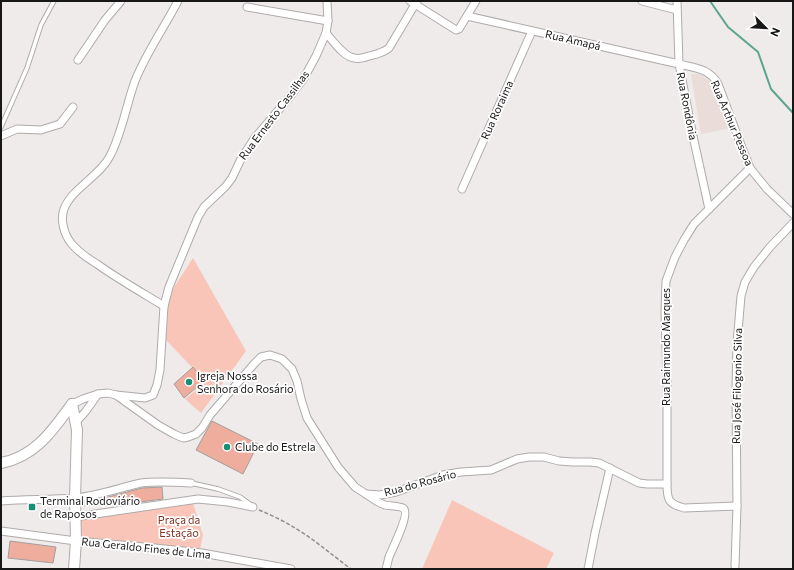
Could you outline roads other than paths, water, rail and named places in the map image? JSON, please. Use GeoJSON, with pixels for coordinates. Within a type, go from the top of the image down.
{"type":"FeatureCollection","features":[{"type":"Feature","properties":{"kind":"main road"},"geometry":{"type":"LineString","coordinates":[[72,404],[77,430],[75,498],[76,541],[74,569]]}},
{"type":"Feature","properties":{"kind":"main road"},"geometry":{"type":"LineString","coordinates":[[1,463],[12,461],[33,450],[52,431],[72,404]]}},
{"type":"Feature","properties":{"kind":"street"},"geometry":{"type":"LineString","coordinates":[[78,60],[105,20],[121,1]]}},
{"type":"Feature","properties":{"kind":"street"},"geometry":{"type":"LineString","coordinates":[[164,306],[112,275],[78,252],[64,231],[62,219],[64,208],[73,195],[102,168],[109,158],[140,69],[178,1]]}},
{"type":"Feature","properties":{"kind":"street","name":"Rua Ernesto Cassilhas"},"geometry":{"type":"LineString","coordinates":[[72,404],[98,394],[108,393],[145,398],[153,395],[160,370],[164,306],[169,287],[198,217],[204,207],[226,186],[232,178],[247,149],[304,78],[326,33],[328,21],[327,1]]}},
{"type":"Feature","properties":{"kind":"street"},"geometry":{"type":"LineString","coordinates":[[326,33],[346,55],[353,58],[361,58],[379,54],[389,48],[414,2],[456,30],[459,29],[476,1]]}},
{"type":"Feature","properties":{"kind":"street"},"geometry":{"type":"LineString","coordinates":[[642,1],[677,10]]}},
{"type":"Feature","properties":{"kind":"street","name":"Rua Rondônia"},"geometry":{"type":"LineString","coordinates":[[677,1],[679,64],[709,209]]}},
{"type":"Feature","properties":{"kind":"street"},"geometry":{"type":"LineString","coordinates":[[247,8],[328,21]]}},
{"type":"Feature","properties":{"kind":"street","name":"Rua Amapá"},"geometry":{"type":"LineString","coordinates":[[467,16],[679,64]]}},
{"type":"Feature","properties":{"kind":"street","name":"Rua Roraima"},"geometry":{"type":"LineString","coordinates":[[462,189],[532,31]]}},
{"type":"Feature","properties":{"kind":"street","name":"Rua Arthur Pessoa"},"geometry":{"type":"LineString","coordinates":[[679,64],[708,72],[714,78],[718,84],[750,168],[767,189],[793,214]]}},
{"type":"Feature","properties":{"kind":"street"},"geometry":{"type":"LineString","coordinates":[[1,136],[17,129],[41,130],[60,124],[73,107]]}},
{"type":"Feature","properties":{"kind":"street","name":"Rua Raimundo Marques"},"geometry":{"type":"LineString","coordinates":[[666,484],[666,281],[675,257],[694,224],[750,168]]}},
{"type":"Feature","properties":{"kind":"street","name":"Rua José Filogonio Silva"},"geometry":{"type":"LineString","coordinates":[[735,566],[737,506],[737,343],[741,296],[745,282],[754,267],[770,247],[793,223]]}},
{"type":"Feature","properties":{"kind":"street","name":"Rua do Rosário"},"geometry":{"type":"LineString","coordinates":[[116,395],[158,425],[183,438],[188,437],[196,434],[261,357],[270,355],[282,359],[292,369],[297,381],[307,418],[338,467],[355,487],[378,502],[404,508],[406,512],[402,528],[389,558],[386,569]]}},
{"type":"Feature","properties":{"kind":"street"},"geometry":{"type":"LineString","coordinates":[[76,422],[98,394]]}},
{"type":"Feature","properties":{"kind":"street","name":"Rua do Rosário"},"geometry":{"type":"LineString","coordinates":[[366,494],[380,495],[396,492],[443,475],[492,470],[517,459],[529,456],[544,457],[560,461],[599,463],[639,483],[666,484]]}},
{"type":"Feature","properties":{"kind":"street"},"geometry":{"type":"LineString","coordinates":[[588,569],[610,468]]}},
{"type":"Feature","properties":{"kind":"street"},"geometry":{"type":"LineString","coordinates":[[1,501],[75,498],[101,494],[143,483],[191,483]]}},
{"type":"Feature","properties":{"kind":"street"},"geometry":{"type":"LineString","coordinates":[[666,484],[669,500],[676,506],[684,508],[737,506]]}},
{"type":"Feature","properties":{"kind":"street"},"geometry":{"type":"LineString","coordinates":[[75,517],[198,499],[228,502],[253,507]]}},
{"type":"Feature","properties":{"kind":"street","name":"Rua Geraldo Fines de Lima"},"geometry":{"type":"LineString","coordinates":[[1,531],[76,541],[202,553],[291,569]]}},
{"type":"Feature","properties":{"kind":"lane"},"geometry":{"type":"LineString","coordinates":[[1,127],[27,68],[41,25],[54,1]]}},
{"type":"Feature","properties":{"kind":"lane"},"geometry":{"type":"LineString","coordinates":[[191,483],[240,496],[253,507]]}},
{"type":"Feature","properties":{"kind":"waterway"},"geometry":{"type":"LineString","coordinates":[[710,1],[728,27],[758,52],[771,89],[793,113]]}},
{"type":"Feature","properties":{"kind":"place","name":"Igreja Nossa Senhora do Rosário"},"geometry":{"type":"Point","coordinates":[189,382]}},
{"type":"Feature","properties":{"kind":"place","name":"Clube do Estrela"},"geometry":{"type":"Point","coordinates":[227,447]}},
{"type":"Feature","properties":{"kind":"place","name":"Terminal Rodoviário de Raposos"},"geometry":{"type":"Point","coordinates":[32,507]}},
{"type":"Feature","properties":{"kind":"park label","name":"Praça da Estação"},"geometry":{"type":"Point","coordinates":[179,526]}}]}
